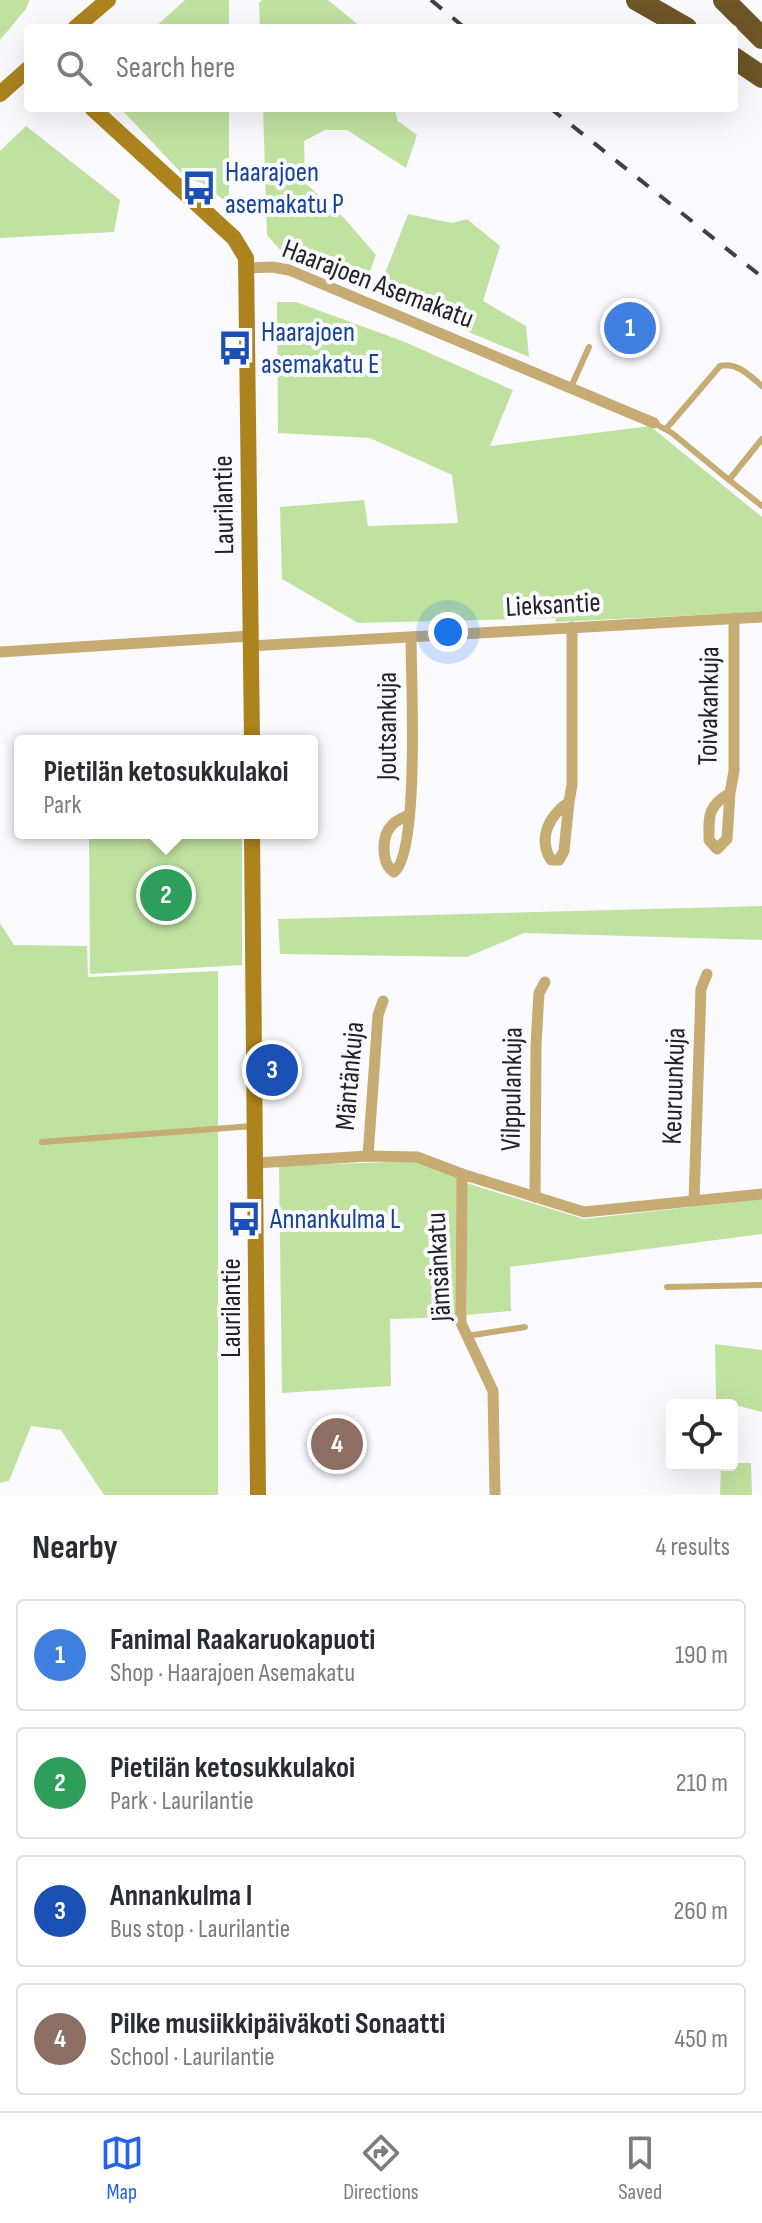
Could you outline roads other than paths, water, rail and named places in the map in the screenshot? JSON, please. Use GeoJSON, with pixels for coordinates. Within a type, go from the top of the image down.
{"type":"FeatureCollection","features":[{"type":"Feature","properties":{"kind":"highway"},"geometry":{"type":"LineString","coordinates":[[637,0],[679,24]]}},
{"type":"Feature","properties":{"kind":"highway"},"geometry":{"type":"LineString","coordinates":[[724,0],[762,38]]}},
{"type":"Feature","properties":{"kind":"highway"},"geometry":{"type":"LineString","coordinates":[[738,61],[762,77]]}},
{"type":"Feature","properties":{"kind":"street"},"geometry":{"type":"LineString","coordinates":[[80,24],[108,0]]}},
{"type":"Feature","properties":{"kind":"street"},"geometry":{"type":"LineString","coordinates":[[0,94],[24,73]]}},
{"type":"Feature","properties":{"kind":"street","name":"Haarajoen Asemakatu"},"geometry":{"type":"LineString","coordinates":[[96,112],[234,238],[246,258],[247,268],[289,270],[654,423]]}},
{"type":"Feature","properties":{"kind":"street","name":"Laurilantie"},"geometry":{"type":"LineString","coordinates":[[247,268],[252,735]]}},
{"type":"Feature","properties":{"kind":"street","name":"Lieksantie"},"geometry":{"type":"LineString","coordinates":[[0,652],[411,637],[762,617]]}},
{"type":"Feature","properties":{"kind":"street","name":"Toivakankuja"},"geometry":{"type":"LineString","coordinates":[[730,793],[734,771],[734,618]]}},
{"type":"Feature","properties":{"kind":"street"},"geometry":{"type":"LineString","coordinates":[[569,802],[574,739],[572,627]]}},
{"type":"Feature","properties":{"kind":"street","name":"Joutsankuja"},"geometry":{"type":"LineString","coordinates":[[409,815],[412,769],[411,637]]}},
{"type":"Feature","properties":{"kind":"street","name":"Laurilantie"},"geometry":{"type":"LineString","coordinates":[[252,839],[258,1495]]}},
{"type":"Feature","properties":{"kind":"street","name":"Keuruunkuja"},"geometry":{"type":"LineString","coordinates":[[694,1201],[701,989],[707,974]]}},
{"type":"Feature","properties":{"kind":"street","name":"Vilppulankuja"},"geometry":{"type":"LineString","coordinates":[[535,1197],[536,1045],[539,993],[545,982]]}},
{"type":"Feature","properties":{"kind":"street","name":"Mäntänkuja"},"geometry":{"type":"LineString","coordinates":[[368,1156],[378,1015],[383,1001]]}},
{"type":"Feature","properties":{"kind":"street"},"geometry":{"type":"LineString","coordinates":[[256,1163],[368,1156],[417,1157],[584,1212],[762,1194]]}},
{"type":"Feature","properties":{"kind":"street","name":"Jämsänkatu"},"geometry":{"type":"LineString","coordinates":[[462,1174],[461,1323],[493,1391],[495,1495]]}},
{"type":"Feature","properties":{"kind":"lane"},"geometry":{"type":"LineString","coordinates":[[570,388],[589,347]]}},
{"type":"Feature","properties":{"kind":"lane"},"geometry":{"type":"LineString","coordinates":[[666,429],[720,366],[728,364],[739,368],[762,386]]}},
{"type":"Feature","properties":{"kind":"lane"},"geometry":{"type":"LineString","coordinates":[[654,423],[666,429],[762,506]]}},
{"type":"Feature","properties":{"kind":"lane"},"geometry":{"type":"LineString","coordinates":[[729,480],[762,439]]}},
{"type":"Feature","properties":{"kind":"lane"},"geometry":{"type":"LineString","coordinates":[[42,1142],[254,1126]]}},
{"type":"Feature","properties":{"kind":"lane"},"geometry":{"type":"LineString","coordinates":[[667,1287],[762,1285]]}},
{"type":"Feature","properties":{"kind":"lane"},"geometry":{"type":"LineString","coordinates":[[467,1336],[525,1327]]}},
{"type":"Feature","properties":{"kind":"railway"},"geometry":{"type":"LineString","coordinates":[[431,0],[460,24]]}},
{"type":"Feature","properties":{"kind":"railway"},"geometry":{"type":"LineString","coordinates":[[555,112],[762,277]]}},
{"type":"Feature","properties":{"kind":"place","name":"Haarajoen asemakatu P"},"geometry":{"type":"Point","coordinates":[199,188]}},
{"type":"Feature","properties":{"kind":"place","name":"Fanimal Raakaruokapuoti"},"geometry":{"type":"Point","coordinates":[630,328]}},
{"type":"Feature","properties":{"kind":"place","name":"Haarajoen asemakatu E"},"geometry":{"type":"Point","coordinates":[235,348]}},
{"type":"Feature","properties":{"kind":"place","name":"Pietilän ketosukkulakoi"},"geometry":{"type":"Point","coordinates":[166,895]}},
{"type":"Feature","properties":{"kind":"place","name":"Annankulma I"},"geometry":{"type":"Point","coordinates":[272,1070]}},
{"type":"Feature","properties":{"kind":"place","name":"Annankulma L"},"geometry":{"type":"Point","coordinates":[244,1219]}},
{"type":"Feature","properties":{"kind":"place","name":"Pilke musiikkipäiväkoti Sonaatti"},"geometry":{"type":"Point","coordinates":[337,1444]}}]}
